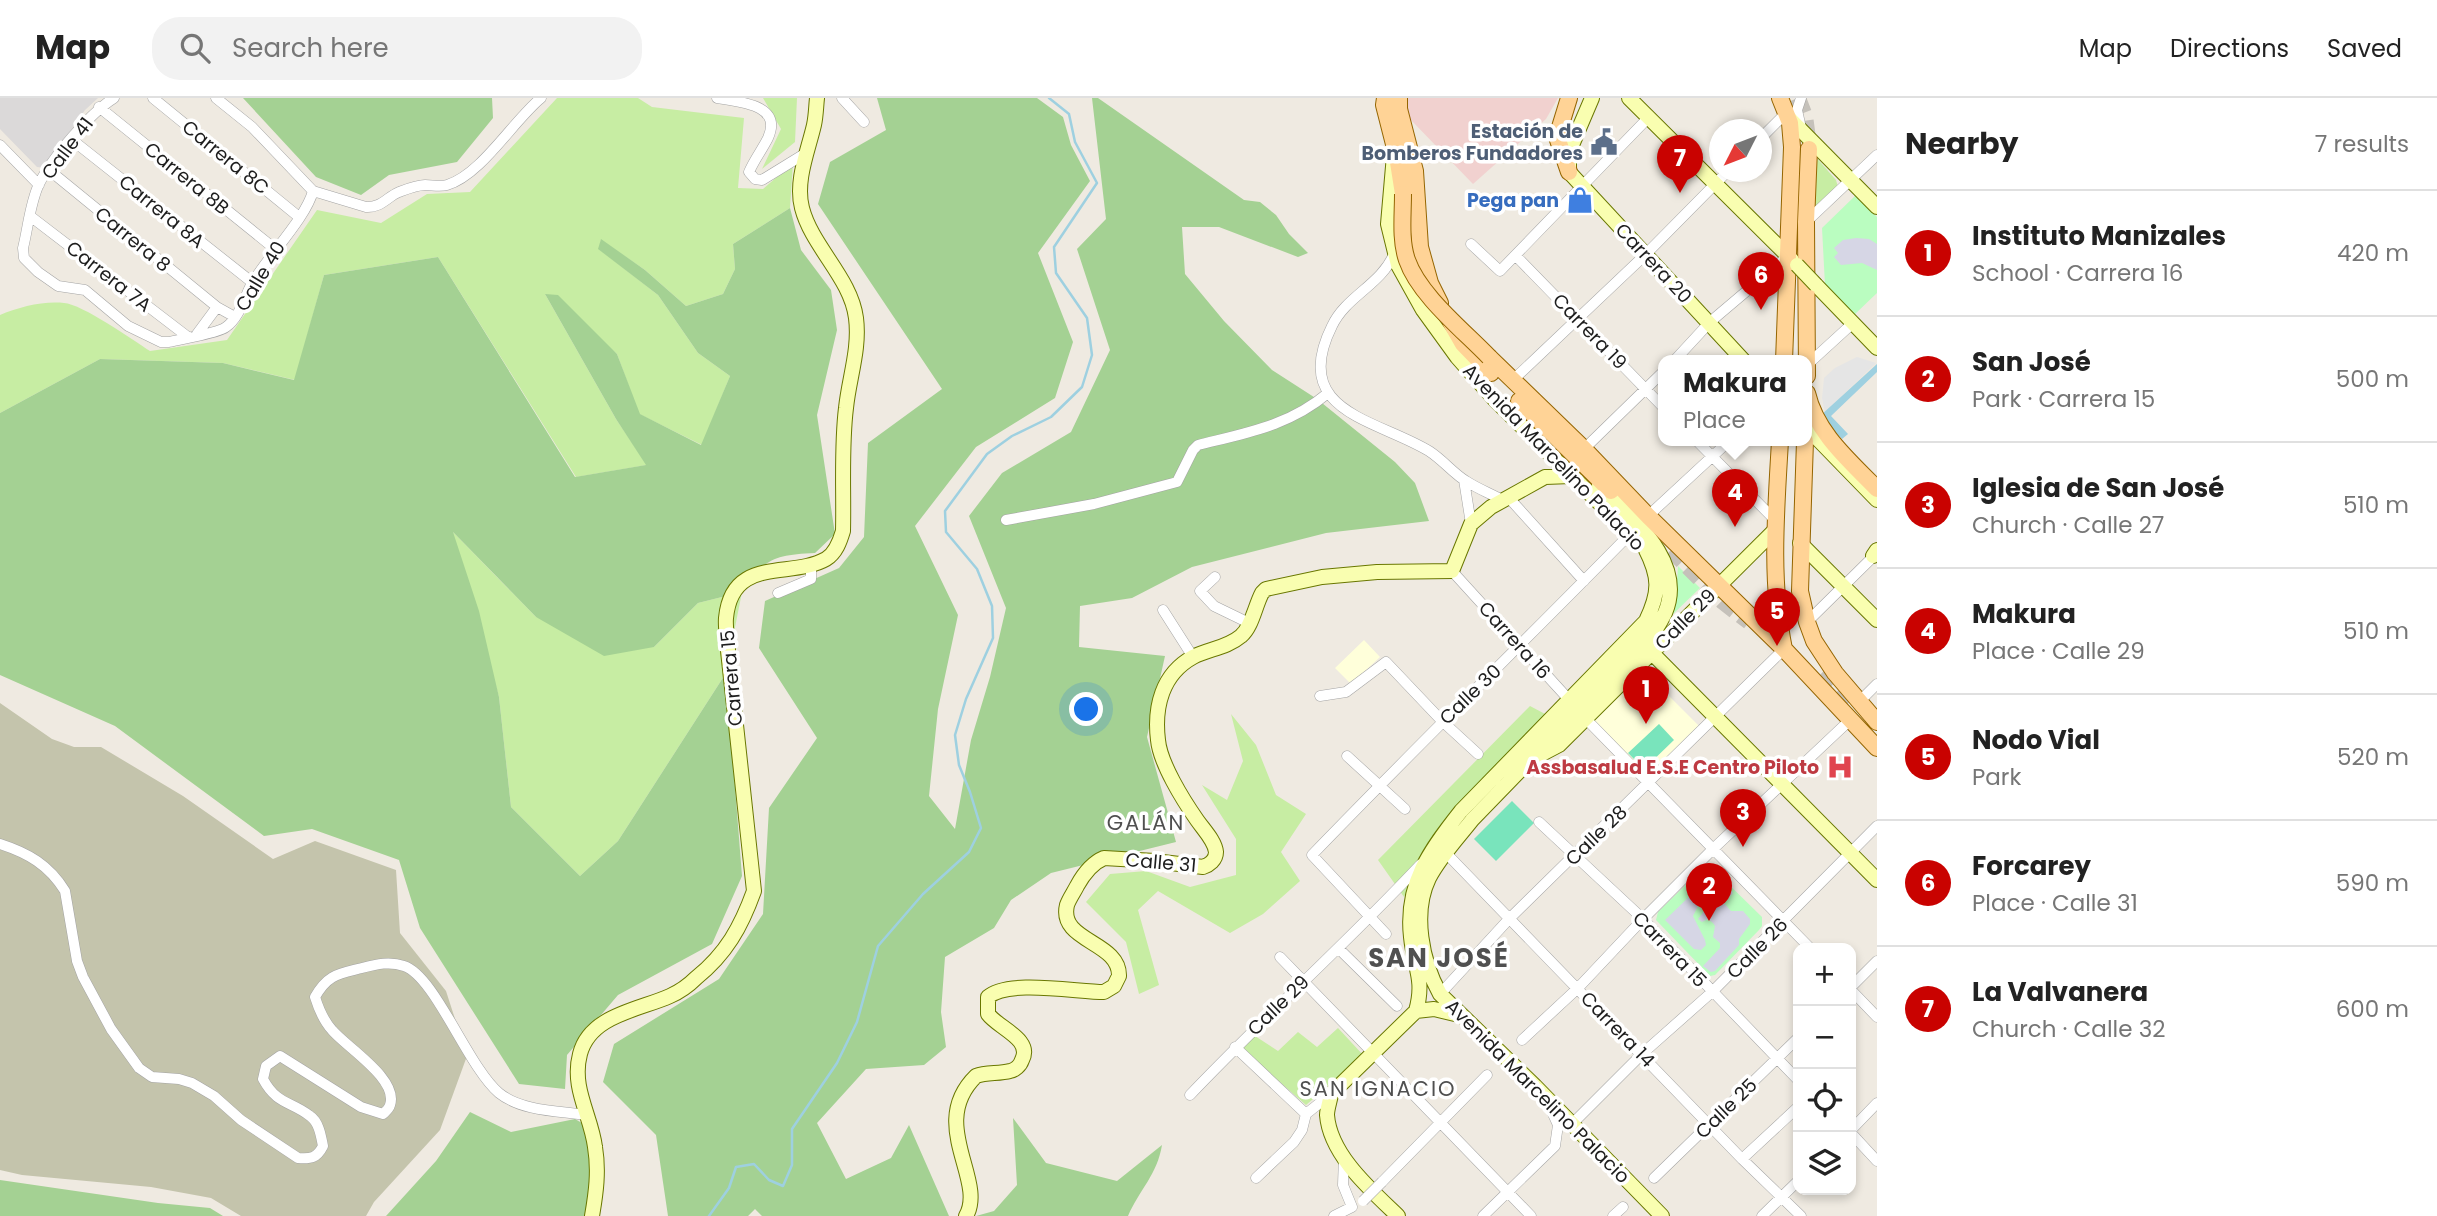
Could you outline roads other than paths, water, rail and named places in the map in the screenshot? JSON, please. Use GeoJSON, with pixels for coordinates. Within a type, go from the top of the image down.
{"type":"FeatureCollection","features":[{"type":"Feature","properties":{"kind":"main road","name":"Carrera 15"},"geometry":{"type":"LineString","coordinates":[[592,1216],[597,1183],[595,1146],[576,1077],[580,1051],[593,1031],[625,1010],[671,996],[718,958],[743,923],[754,891],[735,728],[726,618],[730,602],[739,585],[762,572],[811,564],[829,558],[843,531],[845,409],[857,337],[855,314],[846,291],[807,224],[801,206],[801,183],[815,122],[817,98]]}},
{"type":"Feature","properties":{"kind":"main road","name":"Avenida Marcelino Palacio"},"geometry":{"type":"LineString","coordinates":[[1385,98],[1384,105],[1403,194],[1406,259],[1427,294],[1718,586],[1784,649],[1853,709]]}},
{"type":"Feature","properties":{"kind":"main road","name":"Avenida Marcelino Palacio"},"geometry":{"type":"LineString","coordinates":[[1331,1094],[1416,1011],[1421,993],[1410,936],[1411,911],[1415,882],[1426,858],[1472,820],[1654,632],[1667,606],[1668,574],[1656,545],[1463,344],[1430,283],[1420,247],[1415,172],[1399,108],[1399,98]]}},
{"type":"Feature","properties":{"kind":"main road"},"geometry":{"type":"LineString","coordinates":[[1569,98],[1557,137],[1569,172]]}},
{"type":"Feature","properties":{"kind":"main road"},"geometry":{"type":"LineString","coordinates":[[1569,172],[1569,152],[1592,98]]}},
{"type":"Feature","properties":{"kind":"main road"},"geometry":{"type":"LineString","coordinates":[[1629,98],[1877,348]]}},
{"type":"Feature","properties":{"kind":"main road"},"geometry":{"type":"LineString","coordinates":[[1785,109],[1801,130],[1877,207]]}},
{"type":"Feature","properties":{"kind":"main road"},"geometry":{"type":"LineString","coordinates":[[1784,355],[1792,260],[1792,147],[1785,109]]}},
{"type":"Feature","properties":{"kind":"main road"},"geometry":{"type":"LineString","coordinates":[[1807,355],[1806,222],[1809,149]]}},
{"type":"Feature","properties":{"kind":"main road","name":"Avenida Marcelino Palacio"},"geometry":{"type":"LineString","coordinates":[[1395,150],[1388,225],[1398,265],[1423,310],[1457,357],[1495,400],[1644,548],[1654,565],[1657,585],[1655,602],[1646,621],[1578,709],[1461,811],[1441,847],[1422,897],[1421,934],[1430,977],[1440,994],[1544,1095],[1662,1216]]}},
{"type":"Feature","properties":{"kind":"main road","name":"Carrera 20"},"geometry":{"type":"LineString","coordinates":[[1569,172],[1739,355]]}},
{"type":"Feature","properties":{"kind":"main road"},"geometry":{"type":"LineString","coordinates":[[1812,410],[1819,425],[1874,495]]}},
{"type":"Feature","properties":{"kind":"main road","name":"Avenida Marcelino Palacio"},"geometry":{"type":"LineString","coordinates":[[1544,427],[1671,550]]}},
{"type":"Feature","properties":{"kind":"main road"},"geometry":{"type":"LineString","coordinates":[[1544,427],[1550,455],[1545,477]]}},
{"type":"Feature","properties":{"kind":"main road"},"geometry":{"type":"LineString","coordinates":[[1812,433],[1874,495]]}},
{"type":"Feature","properties":{"kind":"main road"},"geometry":{"type":"LineString","coordinates":[[1780,446],[1775,526],[1777,603],[1784,649]]}},
{"type":"Feature","properties":{"kind":"main road"},"geometry":{"type":"LineString","coordinates":[[1805,446],[1800,591],[1807,622],[1814,641],[1877,748]]}},
{"type":"Feature","properties":{"kind":"main road"},"geometry":{"type":"LineString","coordinates":[[1452,571],[1471,524],[1491,508],[1545,477],[1571,476]]}},
{"type":"Feature","properties":{"kind":"main road","name":"Calle 29"},"geometry":{"type":"LineString","coordinates":[[1578,709],[1652,653],[1775,526]]}},
{"type":"Feature","properties":{"kind":"main road"},"geometry":{"type":"LineString","coordinates":[[1800,543],[1877,620]]}},
{"type":"Feature","properties":{"kind":"main road","name":"Calle 31"},"geometry":{"type":"LineString","coordinates":[[966,1216],[971,1205],[969,1184],[960,1155],[957,1103],[976,1076],[1014,1070],[1024,1055],[1018,1039],[988,1014],[988,997],[1000,989],[1053,988],[1104,992],[1110,989],[1119,976],[1117,963],[1108,953],[1077,933],[1068,920],[1067,904],[1082,877],[1096,862],[1104,859],[1155,861],[1203,867],[1208,866],[1215,857],[1216,851],[1211,840],[1162,761],[1158,739],[1163,685],[1177,669],[1193,657],[1228,645],[1242,635],[1266,589],[1322,577],[1377,572],[1452,571]]}},
{"type":"Feature","properties":{"kind":"main road"},"geometry":{"type":"LineString","coordinates":[[1652,653],[1877,880]]}},
{"type":"Feature","properties":{"kind":"main road"},"geometry":{"type":"LineString","coordinates":[[1853,709],[1877,722]]}},
{"type":"Feature","properties":{"kind":"main road"},"geometry":{"type":"LineString","coordinates":[[1853,709],[1877,730]]}},
{"type":"Feature","properties":{"kind":"main road"},"geometry":{"type":"LineString","coordinates":[[1416,1011],[1434,1009],[1453,1012],[1469,1021]]}},
{"type":"Feature","properties":{"kind":"main road"},"geometry":{"type":"LineString","coordinates":[[1331,1094],[1327,1113],[1331,1134],[1356,1172],[1398,1216]]}},
{"type":"Feature","properties":{"kind":"street","name":"Calle 41"},"geometry":{"type":"LineString","coordinates":[[114,98],[99,107],[71,139],[39,185],[23,248],[24,258],[58,286],[85,290],[128,326],[148,336]]}},
{"type":"Feature","properties":{"kind":"street","name":"Carrera 8C"},"geometry":{"type":"LineString","coordinates":[[153,98],[299,217]]}},
{"type":"Feature","properties":{"kind":"street"},"geometry":{"type":"LineString","coordinates":[[216,98],[252,127],[313,191],[375,208],[397,192],[422,185],[446,185],[464,175],[492,151],[527,110],[541,98]]}},
{"type":"Feature","properties":{"kind":"street"},"geometry":{"type":"LineString","coordinates":[[717,98],[752,104],[770,118],[768,137],[749,172],[755,179],[762,180],[806,153]]}},
{"type":"Feature","properties":{"kind":"street"},"geometry":{"type":"LineString","coordinates":[[842,98],[864,122]]}},
{"type":"Feature","properties":{"kind":"street"},"geometry":{"type":"LineString","coordinates":[[1801,98],[1797,110],[1801,130]]}},
{"type":"Feature","properties":{"kind":"street","name":"Carrera 8B"},"geometry":{"type":"LineString","coordinates":[[99,107],[275,249]]}},
{"type":"Feature","properties":{"kind":"street"},"geometry":{"type":"LineString","coordinates":[[1772,125],[1785,109]]}},
{"type":"Feature","properties":{"kind":"street"},"geometry":{"type":"LineString","coordinates":[[1471,244],[1500,271],[1648,118]]}},
{"type":"Feature","properties":{"kind":"street","name":"Carrera 8A"},"geometry":{"type":"LineString","coordinates":[[71,139],[253,283]]}},
{"type":"Feature","properties":{"kind":"street"},"geometry":{"type":"LineString","coordinates":[[0,145],[39,185]]}},
{"type":"Feature","properties":{"kind":"street"},"geometry":{"type":"LineString","coordinates":[[1806,222],[1877,155]]}},
{"type":"Feature","properties":{"kind":"street","name":"Carrera 8"},"geometry":{"type":"LineString","coordinates":[[49,170],[217,307],[235,317]]}},
{"type":"Feature","properties":{"kind":"street"},"geometry":{"type":"LineString","coordinates":[[1512,381],[1646,254],[1714,184]]}},
{"type":"Feature","properties":{"kind":"street","name":"Calle 40"},"geometry":{"type":"LineString","coordinates":[[148,336],[161,342],[169,342],[226,328],[275,249],[310,203],[313,191]]}},
{"type":"Feature","properties":{"kind":"street","name":"Carrera 7A"},"geometry":{"type":"LineString","coordinates":[[30,216],[193,336]]}},
{"type":"Feature","properties":{"kind":"street"},"geometry":{"type":"LineString","coordinates":[[1394,254],[1388,268],[1340,311],[1331,327],[1322,348],[1321,364],[1328,393],[1335,403],[1365,422],[1427,450],[1464,480],[1507,499],[1584,581]]}},
{"type":"Feature","properties":{"kind":"street","name":"Carrera 19"},"geometry":{"type":"LineString","coordinates":[[1516,256],[1658,402]]}},
{"type":"Feature","properties":{"kind":"street"},"geometry":{"type":"LineString","coordinates":[[1680,355],[1710,322],[1792,260]]}},
{"type":"Feature","properties":{"kind":"street"},"geometry":{"type":"LineString","coordinates":[[193,336],[217,307]]}},
{"type":"Feature","properties":{"kind":"street","name":"Carrera 20"},"geometry":{"type":"LineString","coordinates":[[1710,322],[1740,355]]}},
{"type":"Feature","properties":{"kind":"street"},"geometry":{"type":"LineString","coordinates":[[1812,360],[1853,323]]}},
{"type":"Feature","properties":{"kind":"street"},"geometry":{"type":"LineString","coordinates":[[1584,449],[1658,378]]}},
{"type":"Feature","properties":{"kind":"street"},"geometry":{"type":"LineString","coordinates":[[1006,520],[1094,504],[1177,482],[1198,445],[1289,420],[1328,393]]}},
{"type":"Feature","properties":{"kind":"street"},"geometry":{"type":"LineString","coordinates":[[1702,446],[1775,526]]}},
{"type":"Feature","properties":{"kind":"street"},"geometry":{"type":"LineString","coordinates":[[1648,516],[1723,446]]}},
{"type":"Feature","properties":{"kind":"street"},"geometry":{"type":"LineString","coordinates":[[1464,480],[1471,524]]}},
{"type":"Feature","properties":{"kind":"street","name":"Calle 30"},"geometry":{"type":"LineString","coordinates":[[1370,918],[1312,855],[1630,534]]}},
{"type":"Feature","properties":{"kind":"street"},"geometry":{"type":"LineString","coordinates":[[1807,622],[1876,553]]}},
{"type":"Feature","properties":{"kind":"street"},"geometry":{"type":"LineString","coordinates":[[778,593],[811,579],[811,564]]}},
{"type":"Feature","properties":{"kind":"street","name":"Carrera 16"},"geometry":{"type":"LineString","coordinates":[[1452,571],[1578,709],[1805,943]]}},
{"type":"Feature","properties":{"kind":"street"},"geometry":{"type":"LineString","coordinates":[[1215,577],[1200,591],[1214,606],[1249,623]]}},
{"type":"Feature","properties":{"kind":"street"},"geometry":{"type":"LineString","coordinates":[[1163,610],[1193,657]]}},
{"type":"Feature","properties":{"kind":"street","name":"Calle 28"},"geometry":{"type":"LineString","coordinates":[[1440,994],[1509,919],[1784,649]]}},
{"type":"Feature","properties":{"kind":"street"},"geometry":{"type":"LineString","coordinates":[[1320,696],[1346,692],[1387,662],[1442,721],[1478,754]]}},
{"type":"Feature","properties":{"kind":"street"},"geometry":{"type":"LineString","coordinates":[[1522,1040],[1578,988],[1877,684]]}},
{"type":"Feature","properties":{"kind":"street"},"geometry":{"type":"LineString","coordinates":[[1347,756],[1405,809]]}},
{"type":"Feature","properties":{"kind":"street","name":"Carrera 15"},"geometry":{"type":"LineString","coordinates":[[1539,822],[1643,919],[1793,1075]]}},
{"type":"Feature","properties":{"kind":"street","name":"Calle 26"},"geometry":{"type":"LineString","coordinates":[[1572,1124],[1642,1054],[1712,992],[1784,922],[1877,826]]}},
{"type":"Feature","properties":{"kind":"street"},"geometry":{"type":"LineString","coordinates":[[0,844],[35,858],[49,869],[65,891],[77,961],[83,977],[111,1029],[139,1068],[152,1077],[179,1079],[214,1096],[241,1119],[298,1158],[309,1159],[318,1155],[324,1146],[320,1130],[312,1116],[284,1103],[268,1089],[263,1079],[266,1066],[280,1056],[361,1107],[383,1114],[390,1105],[390,1091],[362,1056],[334,1033],[320,1015],[315,997],[321,985],[331,976],[381,962],[406,966],[422,978],[479,1070],[500,1094],[522,1105],[586,1115]]}},
{"type":"Feature","properties":{"kind":"street","name":"Carrera 14"},"geometry":{"type":"LineString","coordinates":[[1441,847],[1742,1159],[1801,1216]]}},
{"type":"Feature","properties":{"kind":"street","name":"Calle 29"},"geometry":{"type":"LineString","coordinates":[[1190,1094],[1370,918],[1426,858]]}},
{"type":"Feature","properties":{"kind":"street"},"geometry":{"type":"LineString","coordinates":[[1370,918],[1386,934]]}},
{"type":"Feature","properties":{"kind":"street"},"geometry":{"type":"LineString","coordinates":[[1338,948],[1396,1006]]}},
{"type":"Feature","properties":{"kind":"street"},"geometry":{"type":"LineString","coordinates":[[1280,957],[1531,1216]]}},
{"type":"Feature","properties":{"kind":"street"},"geometry":{"type":"LineString","coordinates":[[1856,984],[1877,961]]}},
{"type":"Feature","properties":{"kind":"street"},"geometry":{"type":"LineString","coordinates":[[1856,994],[1877,1017]]}},
{"type":"Feature","properties":{"kind":"street","name":"Calle 25"},"geometry":{"type":"LineString","coordinates":[[1654,1178],[1793,1043]]}},
{"type":"Feature","properties":{"kind":"street"},"geometry":{"type":"LineString","coordinates":[[1236,1047],[1306,1114]]}},
{"type":"Feature","properties":{"kind":"street"},"geometry":{"type":"LineString","coordinates":[[1363,1201],[1487,1075]]}},
{"type":"Feature","properties":{"kind":"street"},"geometry":{"type":"LineString","coordinates":[[1256,1178],[1294,1142],[1302,1130],[1306,1114],[1331,1094]]}},
{"type":"Feature","properties":{"kind":"street"},"geometry":{"type":"LineString","coordinates":[[1483,1216],[1555,1146],[1558,1125],[1544,1095]]}},
{"type":"Feature","properties":{"kind":"street"},"geometry":{"type":"LineString","coordinates":[[1856,1126],[1877,1103]]}},
{"type":"Feature","properties":{"kind":"street"},"geometry":{"type":"LineString","coordinates":[[1742,1159],[1793,1112]]}},
{"type":"Feature","properties":{"kind":"street"},"geometry":{"type":"LineString","coordinates":[[1852,1132],[1877,1161]]}},
{"type":"Feature","properties":{"kind":"street"},"geometry":{"type":"LineString","coordinates":[[1334,1216],[1352,1207],[1343,1185],[1344,1156]]}},
{"type":"Feature","properties":{"kind":"street"},"geometry":{"type":"LineString","coordinates":[[1762,1216],[1793,1186]]}},
{"type":"Feature","properties":{"kind":"street"},"geometry":{"type":"LineString","coordinates":[[1613,1216],[1623,1207]]}},
{"type":"Feature","properties":{"kind":"water"},"geometry":{"type":"Polygon","coordinates":[[[1877,364],[1877,372],[1831,416],[1848,434],[1842,439],[1820,416],[1877,364]]]}},
{"type":"Feature","properties":{"kind":"waterway"},"geometry":{"type":"LineString","coordinates":[[709,1216],[729,1188],[736,1167],[754,1164],[769,1180],[783,1186],[792,1165],[792,1129],[837,1063],[857,1022],[878,946],[923,894],[969,852],[981,828],[959,765],[955,735],[966,699],[993,638],[992,606],[977,569],[946,532],[945,511],[987,454],[1012,436],[1051,417],[1082,387],[1092,355],[1087,318],[1056,273],[1054,247],[1097,183],[1075,142],[1069,114],[1049,98]]}},
{"type":"Feature","properties":{"kind":"tunnel"},"geometry":{"type":"LineString","coordinates":[[1798,98],[1805,116],[1809,146]]}},
{"type":"Feature","properties":{"kind":"tunnel"},"geometry":{"type":"LineString","coordinates":[[1671,550],[1723,602],[1749,622]]}},
{"type":"Feature","properties":{"kind":"tunnel"},"geometry":{"type":"LineString","coordinates":[[1819,676],[1850,705]]}},
{"type":"Feature","properties":{"kind":"place","name":"Estación de Bomberos Fundadores"},"geometry":{"type":"Point","coordinates":[1604,142]}},
{"type":"Feature","properties":{"kind":"place","name":"La Valvanera"},"geometry":{"type":"Point","coordinates":[1680,193]}},
{"type":"Feature","properties":{"kind":"place","name":"Pega pan"},"geometry":{"type":"Point","coordinates":[1580,200]}},
{"type":"Feature","properties":{"kind":"place","name":"Forcarey"},"geometry":{"type":"Point","coordinates":[1761,310]}},
{"type":"Feature","properties":{"kind":"place","name":"Makura"},"geometry":{"type":"Point","coordinates":[1735,527]}},
{"type":"Feature","properties":{"kind":"place","name":"Nodo Vial"},"geometry":{"type":"Point","coordinates":[1777,646]}},
{"type":"Feature","properties":{"kind":"place","name":"Instituto Manizales"},"geometry":{"type":"Point","coordinates":[1646,724]}},
{"type":"Feature","properties":{"kind":"place","name":"Assbasalud E.S.E Centro Piloto"},"geometry":{"type":"Point","coordinates":[1840,767]}},
{"type":"Feature","properties":{"kind":"place","name":"Iglesia de San José"},"geometry":{"type":"Point","coordinates":[1743,847]}},
{"type":"Feature","properties":{"kind":"place","name":"San José"},"geometry":{"type":"Point","coordinates":[1709,921]}},
{"type":"Feature","properties":{"kind":"district","name":"GALÁN"},"geometry":{"type":"Point","coordinates":[1146,823]}},
{"type":"Feature","properties":{"kind":"district","name":"SAN JOSÉ"},"geometry":{"type":"Point","coordinates":[1439,958]}},
{"type":"Feature","properties":{"kind":"district","name":"SAN IGNACIO"},"geometry":{"type":"Point","coordinates":[1378,1089]}}]}
